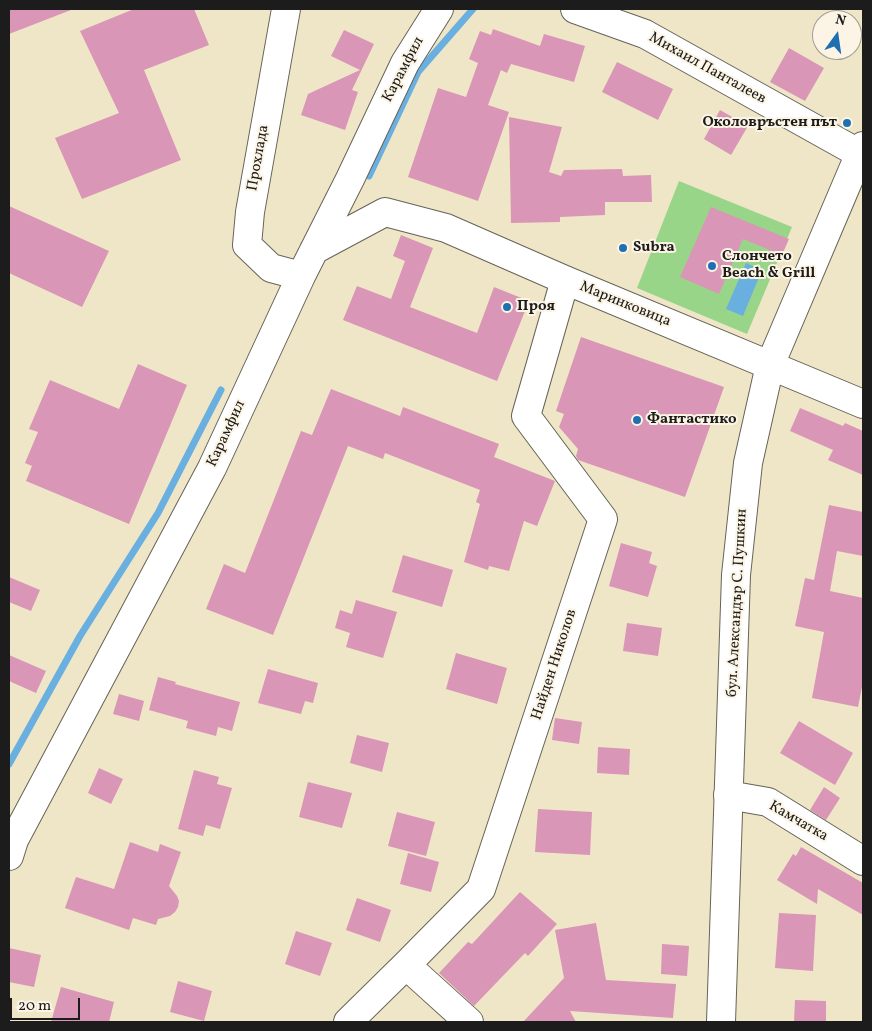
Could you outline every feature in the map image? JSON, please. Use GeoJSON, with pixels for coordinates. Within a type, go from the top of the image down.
{"type":"FeatureCollection","features":[{"type":"Feature","properties":{"kind":"street","name":"Прохлада"},"geometry":{"type":"LineString","coordinates":[[286,9],[250,212],[247,245],[271,268],[301,276]]}},
{"type":"Feature","properties":{"kind":"street","name":"Карамфил"},"geometry":{"type":"LineString","coordinates":[[9,856],[14,840],[212,468],[301,276],[405,64],[439,9]]}},
{"type":"Feature","properties":{"kind":"street","name":"Михаил Панталеев"},"geometry":{"type":"LineString","coordinates":[[575,9],[645,34],[862,150]]}},
{"type":"Feature","properties":{"kind":"street","name":"бул. Александър С. Пушкин"},"geometry":{"type":"LineString","coordinates":[[721,1022],[736,575],[748,463],[770,365],[862,150]]}},
{"type":"Feature","properties":{"kind":"street","name":"Маринковица"},"geometry":{"type":"LineString","coordinates":[[342,195],[384,212],[446,228],[565,280],[863,404]]}},
{"type":"Feature","properties":{"kind":"street"},"geometry":{"type":"LineString","coordinates":[[314,250],[384,212]]}},
{"type":"Feature","properties":{"kind":"street","name":"Найден Николов"},"geometry":{"type":"LineString","coordinates":[[348,1022],[481,890],[603,520],[526,416],[565,280]]}},
{"type":"Feature","properties":{"kind":"street","name":"Камчатка"},"geometry":{"type":"LineString","coordinates":[[728,795],[768,802],[863,861]]}},
{"type":"Feature","properties":{"kind":"street"},"geometry":{"type":"LineString","coordinates":[[406,965],[469,1022]]}},
{"type":"Feature","properties":{"kind":"green space"},"geometry":{"type":"Polygon","coordinates":[[[679,181],[792,227],[747,334],[637,288],[679,181]]]}},
{"type":"Feature","properties":{"kind":"water"},"geometry":{"type":"Polygon","coordinates":[[[746,263],[762,270],[743,316],[726,309],[746,263]]]}},
{"type":"Feature","properties":{"kind":"building"},"geometry":{"type":"Polygon","coordinates":[[[9,9],[71,9],[71,10],[9,34],[9,9]]]}},
{"type":"Feature","properties":{"kind":"building"},"geometry":{"type":"Polygon","coordinates":[[[134,9],[194,9],[209,45],[144,70],[181,160],[82,199],[55,138],[119,113],[80,31],[134,9]]]}},
{"type":"Feature","properties":{"kind":"building"},"geometry":{"type":"Polygon","coordinates":[[[493,29],[540,46],[544,34],[585,46],[574,82],[511,64],[507,73],[501,70],[488,105],[509,112],[478,201],[408,177],[438,88],[466,97],[478,63],[469,59],[480,31],[491,35],[493,29]]]}},
{"type":"Feature","properties":{"kind":"building"},"geometry":{"type":"Polygon","coordinates":[[[344,30],[374,44],[352,90],[358,92],[345,130],[301,115],[308,94],[360,70],[331,56],[344,30]]]}},
{"type":"Feature","properties":{"kind":"building"},"geometry":{"type":"Polygon","coordinates":[[[789,48],[824,68],[805,101],[770,82],[789,48]]]}},
{"type":"Feature","properties":{"kind":"building"},"geometry":{"type":"Polygon","coordinates":[[[617,62],[673,89],[658,120],[602,92],[617,62]]]}},
{"type":"Feature","properties":{"kind":"building"},"geometry":{"type":"Polygon","coordinates":[[[720,110],[748,126],[731,155],[704,139],[720,110]]]}},
{"type":"Feature","properties":{"kind":"building"},"geometry":{"type":"Polygon","coordinates":[[[509,117],[562,127],[549,172],[561,176],[564,170],[622,169],[623,176],[651,175],[652,202],[605,202],[605,215],[560,217],[560,222],[511,223],[509,117]]]}},
{"type":"Feature","properties":{"kind":"building"},"geometry":{"type":"Polygon","coordinates":[[[9,206],[109,251],[82,307],[9,273],[9,206]]]}},
{"type":"Feature","properties":{"kind":"building"},"geometry":{"type":"Polygon","coordinates":[[[711,207],[789,239],[782,255],[743,239],[719,294],[680,277],[711,207]]]}},
{"type":"Feature","properties":{"kind":"building"},"geometry":{"type":"Polygon","coordinates":[[[401,235],[433,248],[410,307],[477,333],[494,287],[529,301],[497,381],[343,320],[357,286],[391,299],[405,261],[393,256],[401,235]]]}},
{"type":"Feature","properties":{"kind":"building","name":"Фантастико"},"geometry":{"type":"Polygon","coordinates":[[[581,337],[724,387],[685,497],[578,460],[576,456],[578,449],[559,427],[564,414],[556,411],[581,337]]]}},
{"type":"Feature","properties":{"kind":"building"},"geometry":{"type":"Polygon","coordinates":[[[138,364],[187,385],[129,524],[26,481],[32,466],[25,463],[38,432],[29,429],[50,380],[119,409],[138,364]]]}},
{"type":"Feature","properties":{"kind":"building"},"geometry":{"type":"Polygon","coordinates":[[[331,389],[400,416],[403,407],[499,444],[494,457],[555,481],[537,526],[524,521],[509,571],[489,566],[488,570],[464,562],[480,504],[476,502],[480,490],[385,453],[383,459],[348,446],[273,635],[206,609],[224,564],[245,573],[301,431],[312,435],[331,389]]]}},
{"type":"Feature","properties":{"kind":"building"},"geometry":{"type":"Polygon","coordinates":[[[800,408],[843,426],[845,423],[863,431],[863,475],[828,460],[833,450],[790,431],[800,408]]]}},
{"type":"Feature","properties":{"kind":"building"},"geometry":{"type":"Polygon","coordinates":[[[829,505],[863,512],[863,556],[837,551],[830,591],[863,598],[863,682],[858,707],[812,698],[824,632],[795,626],[805,578],[814,580],[829,505]]]}},
{"type":"Feature","properties":{"kind":"building"},"geometry":{"type":"Polygon","coordinates":[[[621,543],[652,552],[649,563],[657,566],[648,597],[609,586],[621,543]]]}},
{"type":"Feature","properties":{"kind":"building"},"geometry":{"type":"Polygon","coordinates":[[[403,555],[453,570],[442,607],[392,592],[403,555]]]}},
{"type":"Feature","properties":{"kind":"building"},"geometry":{"type":"Polygon","coordinates":[[[9,577],[40,590],[31,611],[9,602],[9,577]]]}},
{"type":"Feature","properties":{"kind":"building"},"geometry":{"type":"Polygon","coordinates":[[[356,600],[397,612],[383,658],[346,647],[350,633],[335,628],[340,610],[352,614],[356,600]]]}},
{"type":"Feature","properties":{"kind":"building"},"geometry":{"type":"Polygon","coordinates":[[[627,623],[662,628],[658,656],[623,651],[627,623]]]}},
{"type":"Feature","properties":{"kind":"building"},"geometry":{"type":"Polygon","coordinates":[[[456,653],[507,668],[497,704],[446,689],[456,653]]]}},
{"type":"Feature","properties":{"kind":"building"},"geometry":{"type":"Polygon","coordinates":[[[9,655],[46,671],[36,693],[9,681],[9,655]]]}},
{"type":"Feature","properties":{"kind":"building"},"geometry":{"type":"Polygon","coordinates":[[[268,669],[318,683],[313,703],[305,701],[301,714],[258,703],[268,669]]]}},
{"type":"Feature","properties":{"kind":"building"},"geometry":{"type":"Polygon","coordinates":[[[158,677],[176,682],[175,684],[240,702],[232,731],[218,727],[216,736],[186,728],[188,721],[149,710],[158,677]]]}},
{"type":"Feature","properties":{"kind":"building"},"geometry":{"type":"Polygon","coordinates":[[[119,694],[144,701],[139,721],[113,714],[119,694]]]}},
{"type":"Feature","properties":{"kind":"building"},"geometry":{"type":"Polygon","coordinates":[[[555,718],[582,722],[579,744],[552,740],[555,718]]]}},
{"type":"Feature","properties":{"kind":"building"},"geometry":{"type":"Polygon","coordinates":[[[799,721],[853,753],[835,785],[780,753],[799,721]]]}},
{"type":"Feature","properties":{"kind":"building"},"geometry":{"type":"Polygon","coordinates":[[[357,735],[389,743],[382,772],[350,763],[357,735]]]}},
{"type":"Feature","properties":{"kind":"building"},"geometry":{"type":"Polygon","coordinates":[[[598,747],[630,749],[629,775],[597,773],[598,747]]]}},
{"type":"Feature","properties":{"kind":"building"},"geometry":{"type":"Polygon","coordinates":[[[99,768],[123,779],[111,804],[88,793],[99,768]]]}},
{"type":"Feature","properties":{"kind":"building"},"geometry":{"type":"Polygon","coordinates":[[[194,770],[219,777],[217,784],[232,788],[220,829],[206,825],[203,836],[178,829],[194,770]]]}},
{"type":"Feature","properties":{"kind":"building"},"geometry":{"type":"Polygon","coordinates":[[[308,782],[352,793],[342,828],[299,817],[308,782]]]}},
{"type":"Feature","properties":{"kind":"building"},"geometry":{"type":"Polygon","coordinates":[[[824,787],[840,798],[826,820],[810,810],[824,787]]]}},
{"type":"Feature","properties":{"kind":"building"},"geometry":{"type":"Polygon","coordinates":[[[538,809],[592,812],[590,855],[535,852],[538,809]]]}},
{"type":"Feature","properties":{"kind":"building"},"geometry":{"type":"Polygon","coordinates":[[[397,812],[435,822],[426,856],[388,846],[397,812]]]}},
{"type":"Feature","properties":{"kind":"building"},"geometry":{"type":"Polygon","coordinates":[[[130,842],[158,852],[160,844],[181,852],[169,886],[179,901],[175,912],[170,916],[158,919],[156,925],[133,918],[129,930],[65,908],[76,877],[114,889],[130,842]]]}},
{"type":"Feature","properties":{"kind":"building"},"geometry":{"type":"Polygon","coordinates":[[[801,847],[863,883],[863,915],[818,889],[817,904],[777,880],[793,854],[796,856],[801,847]]]}},
{"type":"Feature","properties":{"kind":"building"},"geometry":{"type":"Polygon","coordinates":[[[408,853],[439,862],[431,892],[400,884],[408,853]]]}},
{"type":"Feature","properties":{"kind":"building"},"geometry":{"type":"Polygon","coordinates":[[[520,892],[557,924],[528,956],[525,953],[474,1006],[439,973],[468,942],[472,944],[520,892]]]}},
{"type":"Feature","properties":{"kind":"building"},"geometry":{"type":"Polygon","coordinates":[[[357,898],[391,910],[380,942],[346,930],[357,898]]]}},
{"type":"Feature","properties":{"kind":"building"},"geometry":{"type":"Polygon","coordinates":[[[779,913],[816,915],[813,971],[775,968],[779,913]]]}},
{"type":"Feature","properties":{"kind":"building"},"geometry":{"type":"Polygon","coordinates":[[[596,923],[606,980],[676,984],[673,1018],[570,1011],[576,1022],[523,1022],[564,978],[555,930],[596,923]]]}},
{"type":"Feature","properties":{"kind":"building"},"geometry":{"type":"Polygon","coordinates":[[[296,931],[332,943],[320,976],[285,964],[296,931]]]}},
{"type":"Feature","properties":{"kind":"building"},"geometry":{"type":"Polygon","coordinates":[[[662,944],[689,946],[687,976],[661,974],[662,944]]]}},
{"type":"Feature","properties":{"kind":"building"},"geometry":{"type":"Polygon","coordinates":[[[9,948],[41,955],[34,987],[9,982],[9,948]]]}},
{"type":"Feature","properties":{"kind":"building"},"geometry":{"type":"Polygon","coordinates":[[[178,981],[212,991],[204,1021],[170,1012],[178,981]]]}},
{"type":"Feature","properties":{"kind":"building"},"geometry":{"type":"Polygon","coordinates":[[[61,987],[114,1002],[109,1022],[51,1022],[61,987]]]}},
{"type":"Feature","properties":{"kind":"building"},"geometry":{"type":"Polygon","coordinates":[[[795,1000],[826,1001],[826,1022],[794,1022],[795,1000]]]}},
{"type":"Feature","properties":{"kind":"waterway"},"geometry":{"type":"LineString","coordinates":[[369,176],[418,72],[473,9]]}},
{"type":"Feature","properties":{"kind":"waterway"},"geometry":{"type":"LineString","coordinates":[[9,764],[80,636],[158,513],[221,390]]}},
{"type":"Feature","properties":{"kind":"place","name":"Околовръстен път"},"geometry":{"type":"Point","coordinates":[847,123]}},
{"type":"Feature","properties":{"kind":"place","name":"Subra"},"geometry":{"type":"Point","coordinates":[623,248]}},
{"type":"Feature","properties":{"kind":"place","name":"Слончето Beach & Grill"},"geometry":{"type":"Point","coordinates":[712,266]}},
{"type":"Feature","properties":{"kind":"place","name":"Проя"},"geometry":{"type":"Point","coordinates":[507,307]}},
{"type":"Feature","properties":{"kind":"place","name":"Фантастико"},"geometry":{"type":"Point","coordinates":[637,420]}}]}
